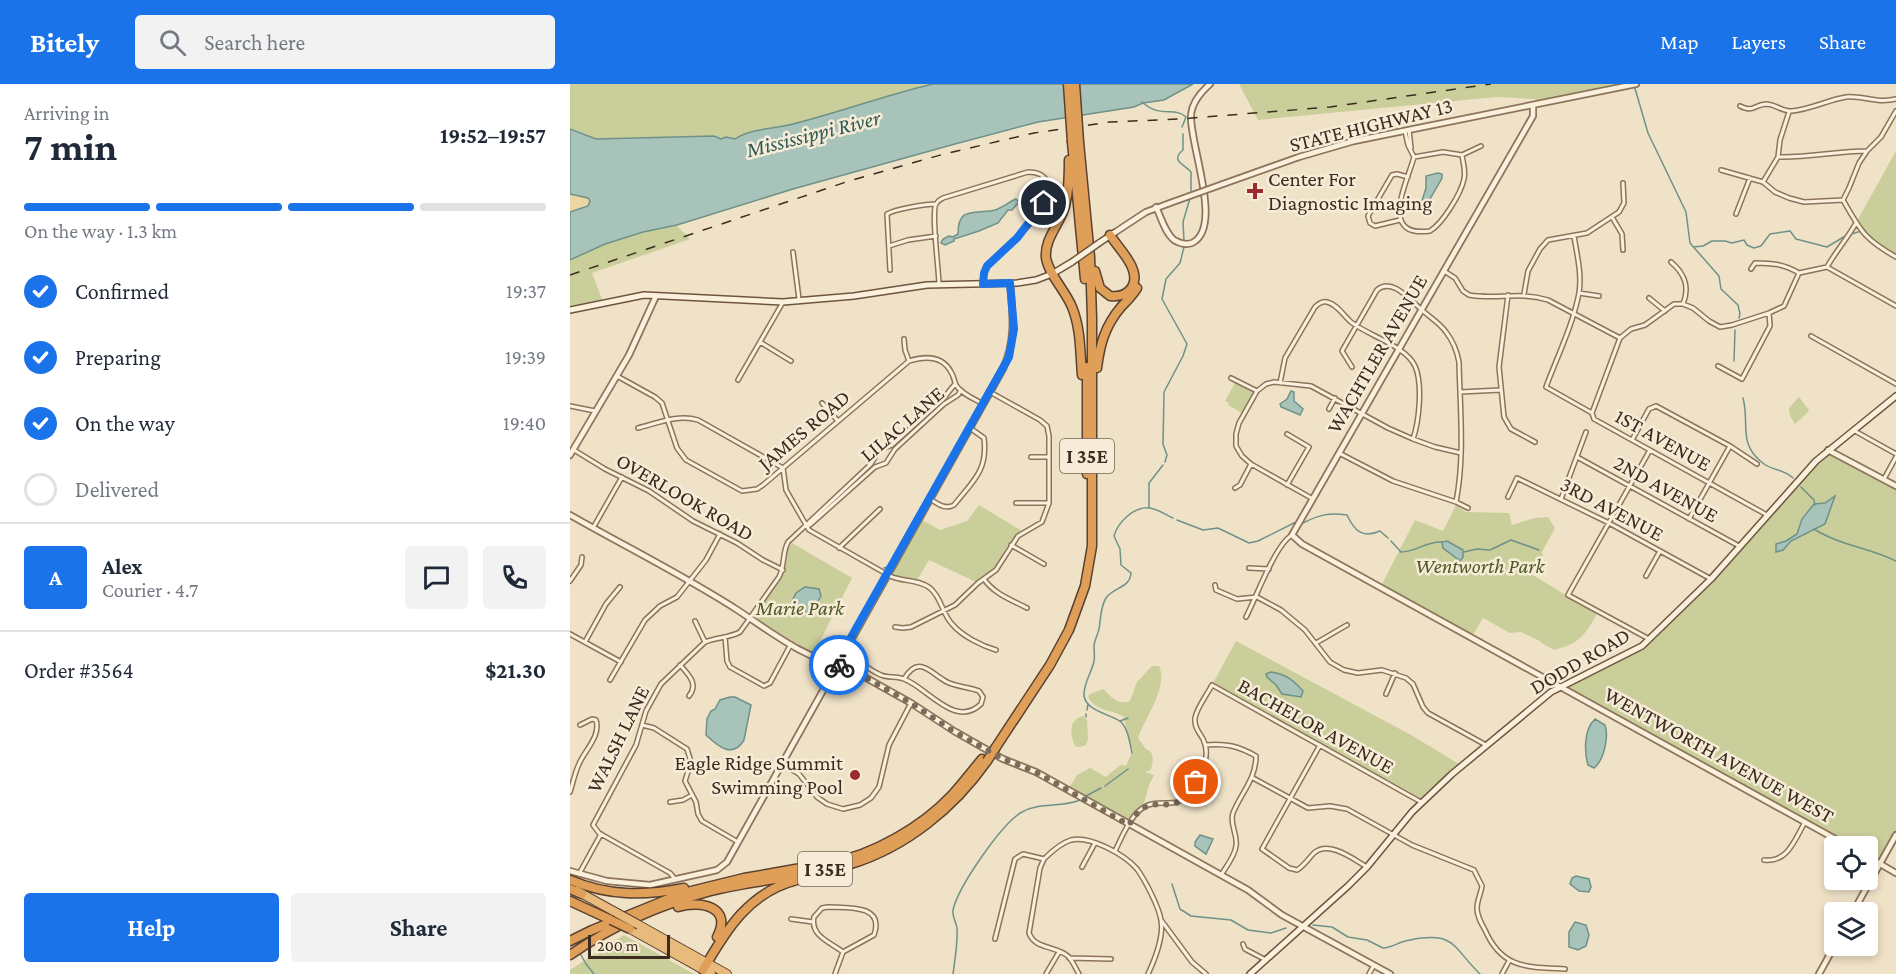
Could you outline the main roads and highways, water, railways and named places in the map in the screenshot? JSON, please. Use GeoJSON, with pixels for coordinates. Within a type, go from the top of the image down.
{"type":"FeatureCollection","features":[{"type":"Feature","properties":{"kind":"highway","name":"I 35E"},"geometry":{"type":"LineString","coordinates":[[1068,84],[1076,144]]}},
{"type":"Feature","properties":{"kind":"highway","name":"I 35E"},"geometry":{"type":"LineString","coordinates":[[570,955],[592,940],[634,925],[670,904],[713,891],[849,865],[898,843],[932,821],[967,787],[1050,665],[1070,630],[1085,586],[1092,546],[1085,272],[1076,144],[1075,84]]}},
{"type":"Feature","properties":{"kind":"highway"},"geometry":{"type":"LineString","coordinates":[[1090,426],[1078,326],[1068,299],[1052,274],[1046,250],[1066,203],[1069,152],[1076,144],[1083,161],[1097,281],[1102,292],[1110,296],[1118,296],[1126,293],[1132,286],[1134,272],[1112,234]]}},
{"type":"Feature","properties":{"kind":"highway"},"geometry":{"type":"LineString","coordinates":[[1090,426],[1101,341],[1111,319],[1134,293],[1140,278],[1136,264],[1112,234]]}},
{"type":"Feature","properties":{"kind":"highway","name":"I 35E"},"geometry":{"type":"LineString","coordinates":[[570,947],[611,920],[683,893],[744,878],[837,861],[880,846],[918,825],[951,796],[984,760]]}},
{"type":"Feature","properties":{"kind":"highway"},"geometry":{"type":"LineString","coordinates":[[705,967],[731,923],[754,899],[790,881],[849,865]]}},
{"type":"Feature","properties":{"kind":"highway"},"geometry":{"type":"LineString","coordinates":[[570,880],[594,889],[634,895],[657,894],[744,878]]}},
{"type":"Feature","properties":{"kind":"highway"},"geometry":{"type":"LineString","coordinates":[[570,888],[582,894],[611,920]]}},
{"type":"Feature","properties":{"kind":"highway"},"geometry":{"type":"LineString","coordinates":[[570,899],[611,920],[634,925],[705,967],[727,974]]}},
{"type":"Feature","properties":{"kind":"highway"},"geometry":{"type":"LineString","coordinates":[[634,925],[687,904],[710,906],[719,916],[721,928],[705,967]]}},
{"type":"Feature","properties":{"kind":"highway"},"geometry":{"type":"LineString","coordinates":[[570,941],[611,920]]}},
{"type":"Feature","properties":{"kind":"main road"},"geometry":{"type":"LineString","coordinates":[[570,310],[633,297],[783,302],[854,296],[904,287],[1036,280],[1072,262],[1112,234]]}},
{"type":"Feature","properties":{"kind":"main road","name":"DODD ROAD"},"geometry":{"type":"LineString","coordinates":[[1250,974],[1367,867],[1422,802],[1540,700],[1560,687],[1632,652],[1649,639],[1711,579],[1828,450],[1896,396]]}},
{"type":"Feature","properties":{"kind":"water","name":"Mississippi River"},"geometry":{"type":"Polygon","coordinates":[[[933,84],[1193,84],[1164,100],[1038,122],[793,189],[677,225],[643,232],[605,244],[570,260],[570,212],[588,206],[590,201],[588,198],[570,194],[570,129],[596,139],[714,136],[721,139],[726,137],[735,139],[748,133],[793,124],[933,84]]]}},
{"type":"Feature","properties":{"kind":"water"},"geometry":{"type":"Polygon","coordinates":[[[1442,174],[1442,178],[1422,209],[1420,207],[1426,188],[1426,176],[1442,174]]]}},
{"type":"Feature","properties":{"kind":"water"},"geometry":{"type":"Polygon","coordinates":[[[1016,199],[1019,202],[1012,210],[1008,210],[998,223],[954,239],[945,245],[941,243],[943,239],[958,234],[960,220],[963,216],[993,211],[1016,199]]]}},
{"type":"Feature","properties":{"kind":"water"},"geometry":{"type":"Polygon","coordinates":[[[1291,391],[1294,392],[1294,401],[1303,409],[1300,415],[1281,407],[1280,404],[1287,399],[1291,391]]]}},
{"type":"Feature","properties":{"kind":"water"},"geometry":{"type":"Polygon","coordinates":[[[1835,496],[1825,524],[1791,541],[1783,550],[1776,552],[1776,544],[1797,534],[1802,519],[1814,504],[1825,503],[1835,496]]]}},
{"type":"Feature","properties":{"kind":"water"},"geometry":{"type":"Polygon","coordinates":[[[1447,541],[1463,550],[1463,557],[1460,561],[1443,548],[1442,542],[1447,541]]]}},
{"type":"Feature","properties":{"kind":"water"},"geometry":{"type":"Polygon","coordinates":[[[805,587],[819,589],[821,596],[813,610],[803,613],[795,609],[792,601],[796,593],[805,587]]]}},
{"type":"Feature","properties":{"kind":"water"},"geometry":{"type":"Polygon","coordinates":[[[1271,672],[1281,674],[1292,681],[1303,691],[1301,697],[1282,694],[1267,677],[1266,674],[1271,672]]]}},
{"type":"Feature","properties":{"kind":"water"},"geometry":{"type":"Polygon","coordinates":[[[730,697],[751,705],[744,740],[735,749],[730,750],[720,746],[706,735],[707,719],[711,711],[715,709],[720,700],[730,697]]]}},
{"type":"Feature","properties":{"kind":"water"},"geometry":{"type":"Polygon","coordinates":[[[1595,719],[1605,725],[1606,736],[1603,754],[1594,768],[1588,765],[1586,747],[1587,734],[1595,719]]]}},
{"type":"Feature","properties":{"kind":"water"},"geometry":{"type":"Polygon","coordinates":[[[1200,835],[1213,839],[1206,854],[1195,846],[1200,835]]]}},
{"type":"Feature","properties":{"kind":"water"},"geometry":{"type":"Polygon","coordinates":[[[1576,876],[1589,879],[1591,887],[1589,892],[1579,891],[1570,884],[1572,878],[1576,876]]]}},
{"type":"Feature","properties":{"kind":"water"},"geometry":{"type":"Polygon","coordinates":[[[1575,922],[1586,925],[1589,935],[1586,946],[1578,950],[1569,947],[1569,932],[1575,922]]]}},
{"type":"Feature","properties":{"kind":"waterway"},"geometry":{"type":"LineString","coordinates":[[1634,85],[1648,133],[1686,212],[1690,243],[1719,276],[1721,289],[1738,305],[1739,318]]}},
{"type":"Feature","properties":{"kind":"waterway"},"geometry":{"type":"LineString","coordinates":[[1142,102],[1155,110],[1177,112],[1186,117],[1182,127]]}},
{"type":"Feature","properties":{"kind":"waterway"},"geometry":{"type":"LineString","coordinates":[[1183,134],[1183,150],[1178,160],[1191,172],[1191,193]]}},
{"type":"Feature","properties":{"kind":"waterway"},"geometry":{"type":"LineString","coordinates":[[1184,241],[1183,222],[1190,198]]}},
{"type":"Feature","properties":{"kind":"waterway"},"geometry":{"type":"LineString","coordinates":[[1851,234],[1865,230]]}},
{"type":"Feature","properties":{"kind":"waterway"},"geometry":{"type":"LineString","coordinates":[[1693,247],[1703,246],[1712,241],[1732,243],[1744,240],[1747,245],[1754,248],[1761,246],[1770,234],[1790,231],[1796,239],[1827,247],[1847,235]]}},
{"type":"Feature","properties":{"kind":"waterway"},"geometry":{"type":"LineString","coordinates":[[1165,462],[1167,455],[1163,444],[1164,392],[1187,344],[1162,299],[1166,279],[1180,263],[1184,247]]}},
{"type":"Feature","properties":{"kind":"waterway"},"geometry":{"type":"LineString","coordinates":[[1734,361],[1735,330]]}},
{"type":"Feature","properties":{"kind":"waterway"},"geometry":{"type":"LineString","coordinates":[[1743,398],[1747,441],[1750,449],[1764,464],[1793,478]]}},
{"type":"Feature","properties":{"kind":"waterway"},"geometry":{"type":"LineString","coordinates":[[1149,507],[1149,483],[1163,465]]}},
{"type":"Feature","properties":{"kind":"waterway"},"geometry":{"type":"LineString","coordinates":[[1801,487],[1814,500],[1815,505]]}},
{"type":"Feature","properties":{"kind":"waterway"},"geometry":{"type":"LineString","coordinates":[[1132,753],[1128,736],[1121,722],[1090,706],[1084,692],[1094,661],[1094,644],[1104,602],[1109,594],[1128,582],[1131,573],[1121,565],[1120,549],[1114,536],[1116,531],[1123,520],[1133,512],[1144,508],[1156,510],[1173,518]]}},
{"type":"Feature","properties":{"kind":"waterway"},"geometry":{"type":"LineString","coordinates":[[1303,523],[1324,515],[1347,515],[1359,532],[1368,534],[1380,531],[1388,538]]}},
{"type":"Feature","properties":{"kind":"waterway"},"geometry":{"type":"LineString","coordinates":[[1177,520],[1203,530],[1218,528],[1249,543],[1258,541],[1296,522]]}},
{"type":"Feature","properties":{"kind":"waterway"},"geometry":{"type":"LineString","coordinates":[[1814,529],[1834,539],[1896,561]]}},
{"type":"Feature","properties":{"kind":"waterway"},"geometry":{"type":"LineString","coordinates":[[1464,552],[1477,549],[1490,550],[1511,540],[1539,550]]}},
{"type":"Feature","properties":{"kind":"waterway"},"geometry":{"type":"LineString","coordinates":[[1391,541],[1401,552],[1442,542]]}},
{"type":"Feature","properties":{"kind":"waterway"},"geometry":{"type":"LineString","coordinates":[[1087,710],[1088,704]]}},
{"type":"Feature","properties":{"kind":"waterway"},"geometry":{"type":"LineString","coordinates":[[1120,721],[1128,718]]}},
{"type":"Feature","properties":{"kind":"waterway"},"geometry":{"type":"LineString","coordinates":[[1105,786],[1128,769]]}},
{"type":"Feature","properties":{"kind":"waterway"},"geometry":{"type":"LineString","coordinates":[[1086,796],[1101,788]]}},
{"type":"Feature","properties":{"kind":"waterway"},"geometry":{"type":"LineString","coordinates":[[953,974],[957,933],[953,910],[963,887],[982,856],[1003,829],[1022,812],[1036,807],[1080,800]]}},
{"type":"Feature","properties":{"kind":"waterway"},"geometry":{"type":"LineString","coordinates":[[1172,884],[1180,909],[1191,916],[1231,920],[1248,930],[1271,933],[1286,928]]}},
{"type":"Feature","properties":{"kind":"waterway"},"geometry":{"type":"LineString","coordinates":[[1313,925],[1332,927],[1348,937],[1367,940],[1383,948],[1425,938],[1445,940],[1458,949],[1480,974]]}},
{"type":"Feature","properties":{"kind":"waterway"},"geometry":{"type":"LineString","coordinates":[[581,955],[594,974]]}},
{"type":"Feature","properties":{"kind":"railway"},"geometry":{"type":"LineString","coordinates":[[570,275],[849,181],[944,154],[1034,133],[1110,122],[1330,107],[1491,84]]}},
{"type":"Feature","properties":{"kind":"place","name":"Center For Diagnostic Imaging"},"geometry":{"type":"Point","coordinates":[1255,191]}},
{"type":"Feature","properties":{"kind":"place","name":"Eagle Ridge Summit Swimming Pool"},"geometry":{"type":"Point","coordinates":[855,775]}},
{"type":"Feature","properties":{"kind":"park label","name":"Wentworth Park"},"geometry":{"type":"Point","coordinates":[1480,566]}},
{"type":"Feature","properties":{"kind":"park label","name":"Marie Park"},"geometry":{"type":"Point","coordinates":[800,608]}}]}
